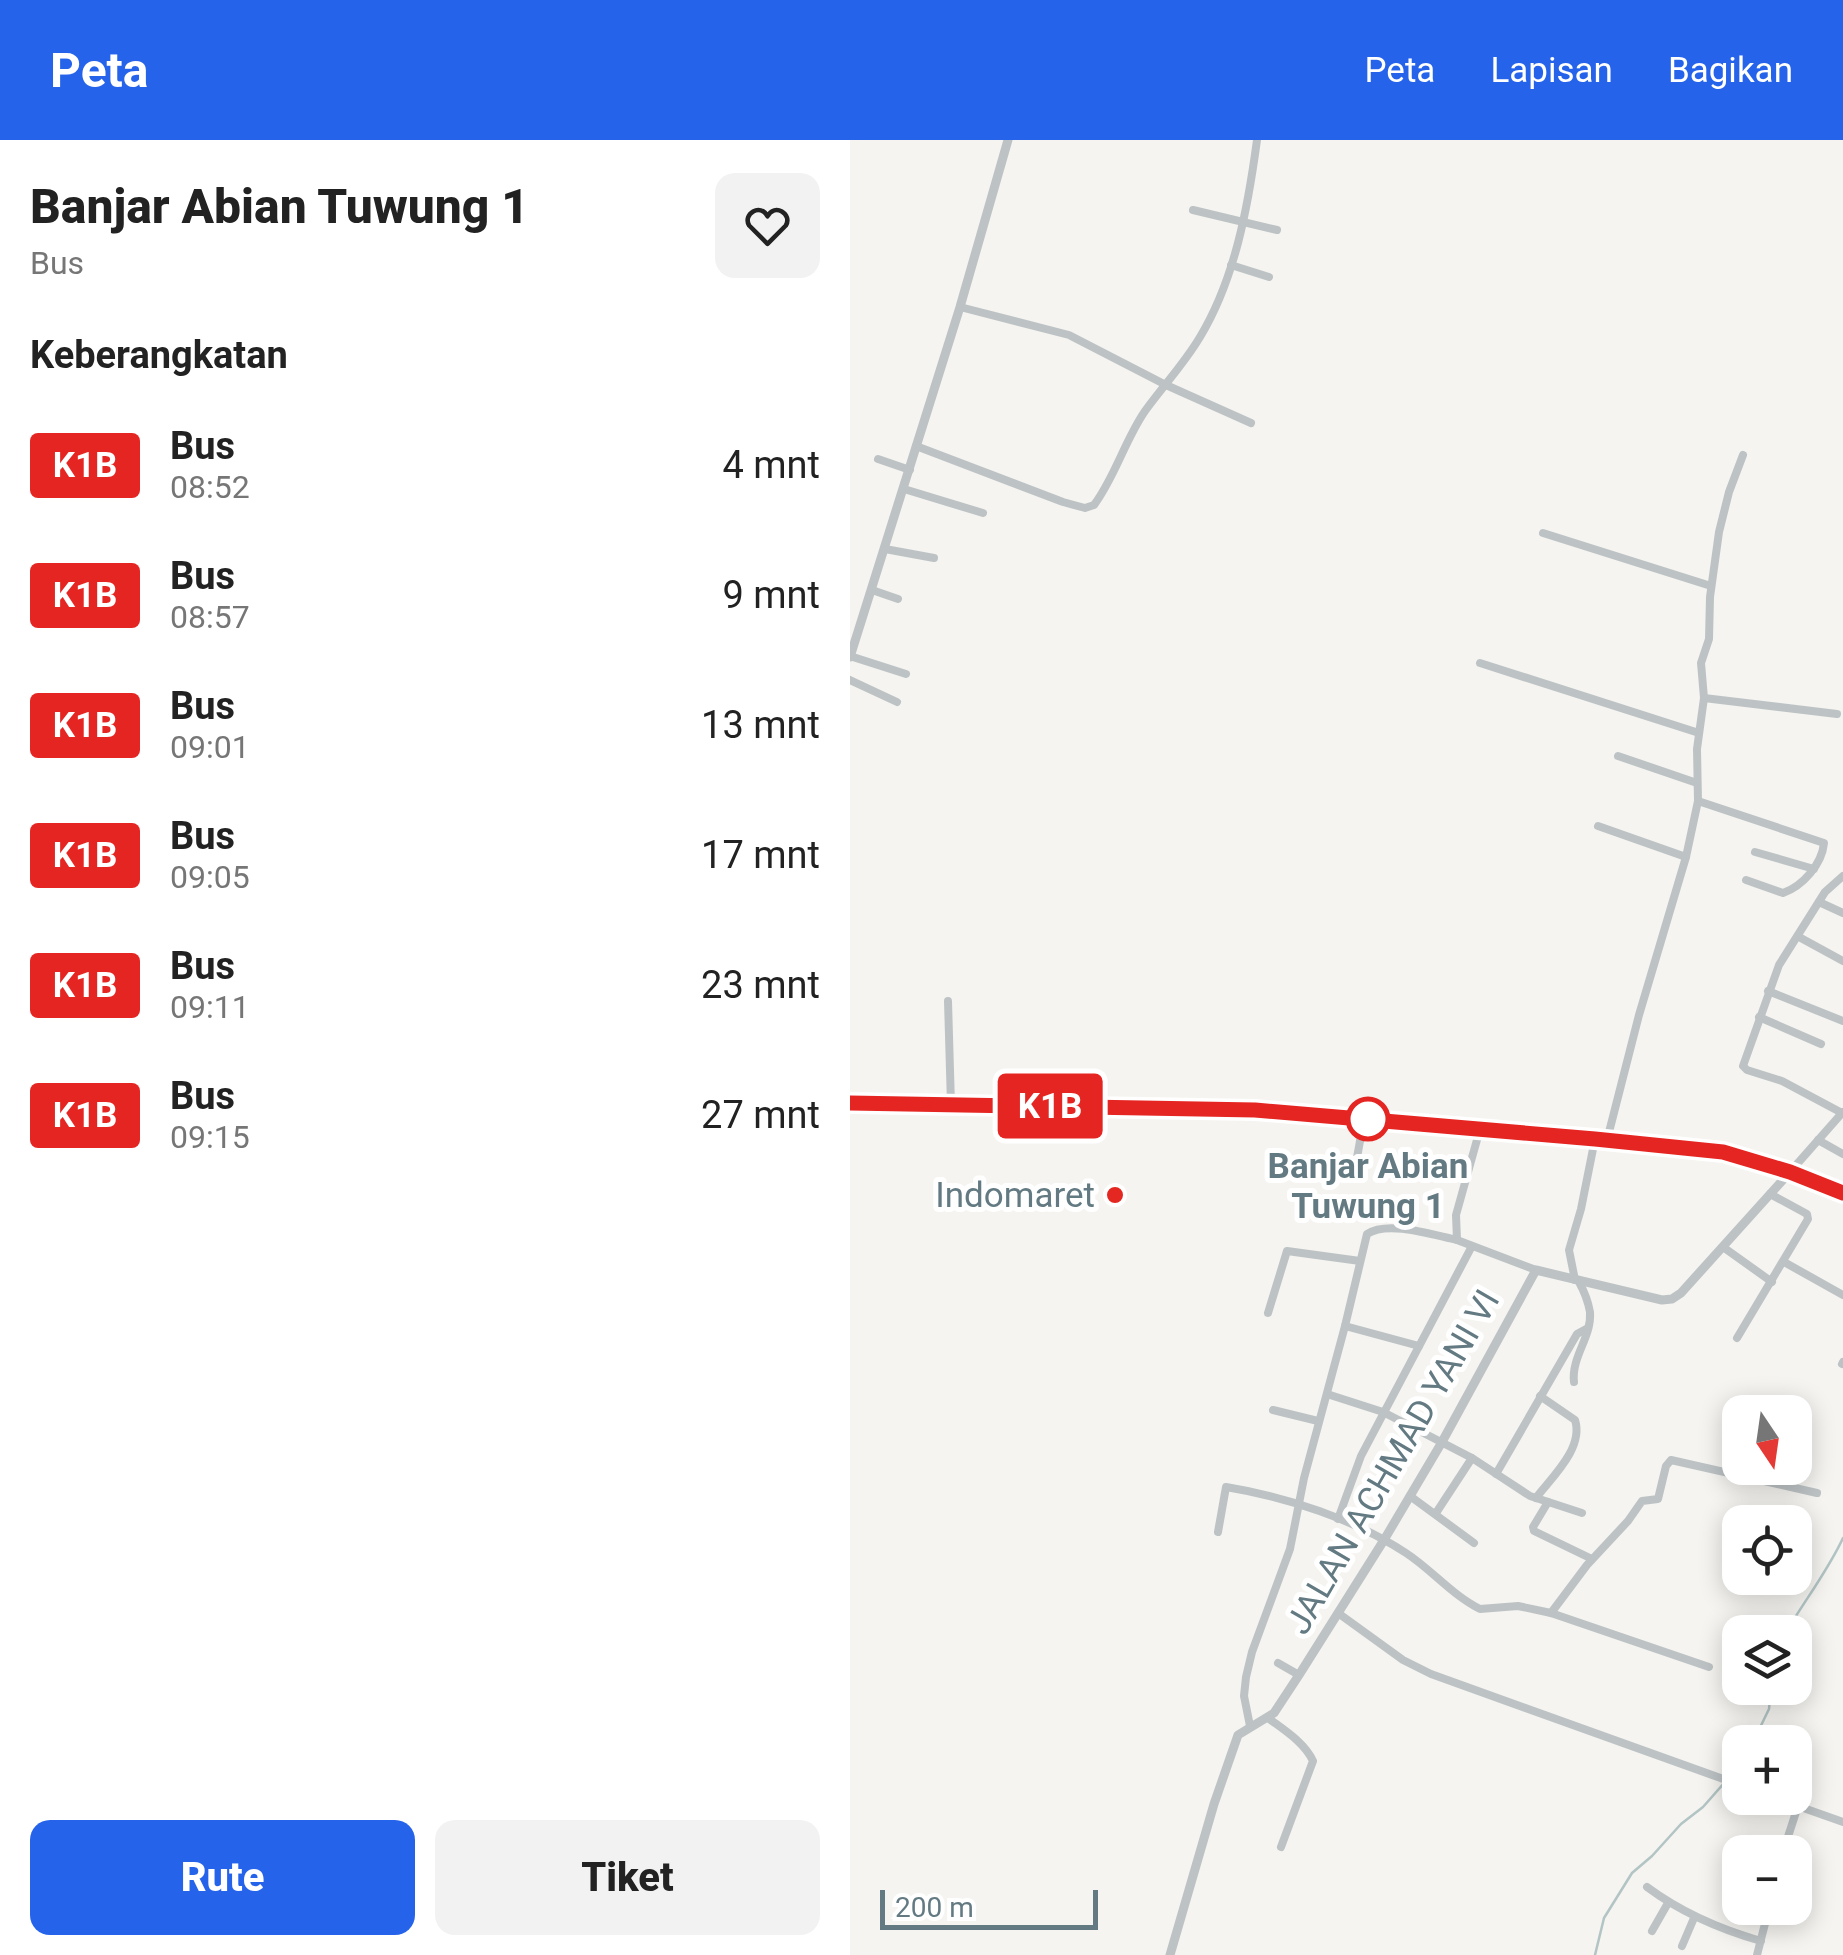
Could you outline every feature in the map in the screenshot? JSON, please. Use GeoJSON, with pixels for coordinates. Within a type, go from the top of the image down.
{"type":"FeatureCollection","features":[{"type":"Feature","properties":{"kind":"highway"},"geometry":{"type":"LineString","coordinates":[[850,1104],[1255,1110],[1601,1139],[1723,1152],[1843,1193]]}},
{"type":"Feature","properties":{"kind":"street"},"geometry":{"type":"LineString","coordinates":[[906,674],[850,657],[1008,140]]}},
{"type":"Feature","properties":{"kind":"street"},"geometry":{"type":"LineString","coordinates":[[916,446],[1077,507],[1090,507],[1097,501],[1144,412],[1193,350],[1208,324],[1226,283],[1256,140]]}},
{"type":"Feature","properties":{"kind":"street"},"geometry":{"type":"LineString","coordinates":[[1193,210],[1277,230]]}},
{"type":"Feature","properties":{"kind":"street"},"geometry":{"type":"LineString","coordinates":[[1230,266],[1269,277]]}},
{"type":"Feature","properties":{"kind":"street"},"geometry":{"type":"LineString","coordinates":[[960,307],[1069,335],[1251,423]]}},
{"type":"Feature","properties":{"kind":"street"},"geometry":{"type":"LineString","coordinates":[[1574,1382],[1574,1363],[1590,1312],[1573,1280],[1569,1250],[1686,857],[1698,802],[1696,783],[1704,698],[1701,664],[1709,639],[1711,586],[1719,532],[1743,455]]}},
{"type":"Feature","properties":{"kind":"street"},"geometry":{"type":"LineString","coordinates":[[878,459],[910,470]]}},
{"type":"Feature","properties":{"kind":"street"},"geometry":{"type":"LineString","coordinates":[[904,489],[983,513]]}},
{"type":"Feature","properties":{"kind":"street"},"geometry":{"type":"LineString","coordinates":[[1543,533],[1711,586]]}},
{"type":"Feature","properties":{"kind":"street"},"geometry":{"type":"LineString","coordinates":[[885,549],[934,558]]}},
{"type":"Feature","properties":{"kind":"street"},"geometry":{"type":"LineString","coordinates":[[872,590],[898,599]]}},
{"type":"Feature","properties":{"kind":"street"},"geometry":{"type":"LineString","coordinates":[[1480,663],[1699,732]]}},
{"type":"Feature","properties":{"kind":"street"},"geometry":{"type":"LineString","coordinates":[[850,680],[897,702]]}},
{"type":"Feature","properties":{"kind":"street"},"geometry":{"type":"LineString","coordinates":[[1704,698],[1837,714]]}},
{"type":"Feature","properties":{"kind":"street"},"geometry":{"type":"LineString","coordinates":[[1618,756],[1696,783]]}},
{"type":"Feature","properties":{"kind":"street"},"geometry":{"type":"LineString","coordinates":[[1698,802],[1822,842],[1825,848],[1814,869],[1786,892],[1746,880]]}},
{"type":"Feature","properties":{"kind":"street"},"geometry":{"type":"LineString","coordinates":[[1598,826],[1686,857]]}},
{"type":"Feature","properties":{"kind":"street"},"geometry":{"type":"LineString","coordinates":[[1755,852],[1814,869]]}},
{"type":"Feature","properties":{"kind":"street"},"geometry":{"type":"LineString","coordinates":[[1790,1172],[1843,1113],[1782,1081],[1743,1066],[1779,965],[1829,886],[1843,876]]}},
{"type":"Feature","properties":{"kind":"street"},"geometry":{"type":"LineString","coordinates":[[1819,902],[1843,913]]}},
{"type":"Feature","properties":{"kind":"street"},"geometry":{"type":"LineString","coordinates":[[1798,937],[1843,961]]}},
{"type":"Feature","properties":{"kind":"street"},"geometry":{"type":"LineString","coordinates":[[1768,992],[1843,1022]]}},
{"type":"Feature","properties":{"kind":"street"},"geometry":{"type":"LineString","coordinates":[[948,1002],[951,1105]]}},
{"type":"Feature","properties":{"kind":"street"},"geometry":{"type":"LineString","coordinates":[[1759,1017],[1821,1044]]}},
{"type":"Feature","properties":{"kind":"street"},"geometry":{"type":"LineString","coordinates":[[1356,1163],[1364,1119]]}},
{"type":"Feature","properties":{"kind":"street"},"geometry":{"type":"LineString","coordinates":[[1457,1240],[1456,1214],[1480,1129]]}},
{"type":"Feature","properties":{"kind":"street"},"geometry":{"type":"LineString","coordinates":[[1818,1140],[1843,1154]]}},
{"type":"Feature","properties":{"kind":"street","name":"JALAN ACHMAD YANI VI"},"geometry":{"type":"LineString","coordinates":[[1250,1726],[1268,1718],[1278,1708],[1338,1614],[1442,1442],[1536,1270],[1668,1300],[1680,1293],[1790,1172]]}},
{"type":"Feature","properties":{"kind":"street"},"geometry":{"type":"LineString","coordinates":[[1737,1338],[1808,1217],[1770,1194]]}},
{"type":"Feature","properties":{"kind":"street"},"geometry":{"type":"LineString","coordinates":[[1170,1955],[1230,1753],[1238,1735],[1250,1726],[1244,1696],[1246,1678],[1290,1549],[1318,1421],[1367,1233],[1392,1228],[1457,1240],[1536,1270]]}},
{"type":"Feature","properties":{"kind":"street"},"geometry":{"type":"LineString","coordinates":[[1338,1519],[1361,1456],[1472,1246]]}},
{"type":"Feature","properties":{"kind":"street"},"geometry":{"type":"LineString","coordinates":[[1723,1247],[1772,1282]]}},
{"type":"Feature","properties":{"kind":"street"},"geometry":{"type":"LineString","coordinates":[[1268,1312],[1288,1251],[1360,1261]]}},
{"type":"Feature","properties":{"kind":"street"},"geometry":{"type":"LineString","coordinates":[[1784,1262],[1843,1295]]}},
{"type":"Feature","properties":{"kind":"street"},"geometry":{"type":"LineString","coordinates":[[1345,1326],[1419,1346]]}},
{"type":"Feature","properties":{"kind":"street"},"geometry":{"type":"LineString","coordinates":[[1496,1474],[1578,1334],[1586,1328]]}},
{"type":"Feature","properties":{"kind":"street"},"geometry":{"type":"LineString","coordinates":[[1327,1394],[1383,1412],[1472,1458],[1536,1498],[1582,1512]]}},
{"type":"Feature","properties":{"kind":"street"},"geometry":{"type":"LineString","coordinates":[[1536,1498],[1568,1456],[1578,1432],[1575,1420],[1540,1396]]}},
{"type":"Feature","properties":{"kind":"street"},"geometry":{"type":"LineString","coordinates":[[1273,1410],[1318,1421]]}},
{"type":"Feature","properties":{"kind":"street"},"geometry":{"type":"LineString","coordinates":[[1436,1513],[1472,1458]]}},
{"type":"Feature","properties":{"kind":"street"},"geometry":{"type":"LineString","coordinates":[[1551,1613],[1642,1501],[1658,1499],[1671,1460],[1817,1494]]}},
{"type":"Feature","properties":{"kind":"street"},"geometry":{"type":"LineString","coordinates":[[1218,1532],[1226,1487],[1298,1505],[1384,1540],[1414,1558],[1475,1607],[1526,1607],[1551,1613],[1709,1667]]}},
{"type":"Feature","properties":{"kind":"street"},"geometry":{"type":"LineString","coordinates":[[1410,1496],[1474,1543]]}},
{"type":"Feature","properties":{"kind":"street"},"geometry":{"type":"LineString","coordinates":[[1548,1502],[1533,1527],[1534,1532],[1592,1559]]}},
{"type":"Feature","properties":{"kind":"street"},"geometry":{"type":"LineString","coordinates":[[1338,1614],[1403,1660],[1430,1674],[1722,1778]]}},
{"type":"Feature","properties":{"kind":"street"},"geometry":{"type":"LineString","coordinates":[[1278,1663],[1299,1676]]}},
{"type":"Feature","properties":{"kind":"street"},"geometry":{"type":"LineString","coordinates":[[1268,1718],[1292,1736],[1313,1761],[1281,1847]]}},
{"type":"Feature","properties":{"kind":"street"},"geometry":{"type":"LineString","coordinates":[[1812,1811],[1843,1822]]}},
{"type":"Feature","properties":{"kind":"street"},"geometry":{"type":"LineString","coordinates":[[1647,1888],[1694,1918],[1760,1941]]}},
{"type":"Feature","properties":{"kind":"street"},"geometry":{"type":"LineString","coordinates":[[1652,1930],[1668,1903]]}},
{"type":"Feature","properties":{"kind":"street"},"geometry":{"type":"LineString","coordinates":[[1682,1946],[1694,1918]]}},
{"type":"Feature","properties":{"kind":"street"},"geometry":{"type":"LineString","coordinates":[[1757,1955],[1764,1925]]}},
{"type":"Feature","properties":{"kind":"waterway"},"geometry":{"type":"LineString","coordinates":[[1797,1615],[1843,1538]]}},
{"type":"Feature","properties":{"kind":"waterway"},"geometry":{"type":"LineString","coordinates":[[1761,1725],[1769,1705]]}},
{"type":"Feature","properties":{"kind":"waterway"},"geometry":{"type":"LineString","coordinates":[[1595,1955],[1604,1918],[1632,1873],[1722,1785]]}},
{"type":"Feature","properties":{"kind":"bus line","name":"K1B"},"geometry":{"type":"LineString","coordinates":[[850,1103],[1255,1110],[1595,1139],[1723,1152],[1843,1193]]}},
{"type":"Feature","properties":{"kind":"place","name":"Banjar Abian Tuwung 1"},"geometry":{"type":"Point","coordinates":[1368,1119]}},
{"type":"Feature","properties":{"kind":"place","name":"Indomaret"},"geometry":{"type":"Point","coordinates":[1115,1195]}}]}
